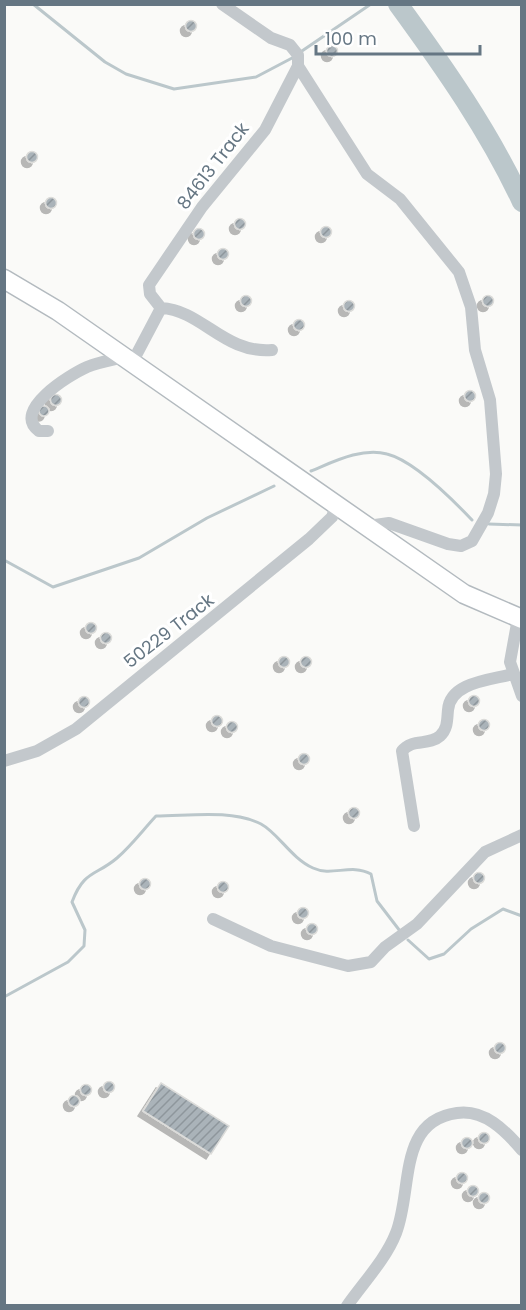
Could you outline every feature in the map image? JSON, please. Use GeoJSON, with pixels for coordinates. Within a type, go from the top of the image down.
{"type":"FeatureCollection","features":[{"type":"Feature","properties":{"kind":"street"},"geometry":{"type":"LineString","coordinates":[[222,4],[271,38],[290,45],[298,55],[298,66],[367,174],[400,200],[459,272],[471,307],[475,350],[490,399],[496,474],[494,494],[488,513],[472,541],[461,546],[448,544],[389,524],[368,526]]}},
{"type":"Feature","properties":{"kind":"street","name":"84613 Track"},"geometry":{"type":"LineString","coordinates":[[161,308],[150,294],[149,285],[202,207],[265,130],[298,66]]}},
{"type":"Feature","properties":{"kind":"street"},"geometry":{"type":"LineString","coordinates":[[4,279],[58,311],[464,594],[520,619],[510,650],[513,674],[522,696]]}},
{"type":"Feature","properties":{"kind":"street"},"geometry":{"type":"LineString","coordinates":[[48,431],[39,431],[31,423],[30,416],[33,406],[89,366],[128,360],[161,308],[183,312],[228,341],[245,348],[256,351],[272,350]]}},
{"type":"Feature","properties":{"kind":"street","name":"50229 Track"},"geometry":{"type":"LineString","coordinates":[[4,762],[38,751],[76,729],[309,539],[332,517],[337,504]]}},
{"type":"Feature","properties":{"kind":"street"},"geometry":{"type":"LineString","coordinates":[[414,826],[402,751],[411,744],[434,740],[442,735],[446,728],[448,702],[459,690],[513,674]]}},
{"type":"Feature","properties":{"kind":"street"},"geometry":{"type":"LineString","coordinates":[[213,920],[282,949],[348,966],[371,962],[385,947],[417,924],[485,852],[522,836]]}},
{"type":"Feature","properties":{"kind":"street"},"geometry":{"type":"LineString","coordinates":[[347,1305],[395,1235],[406,1196],[412,1153],[418,1135],[434,1119],[461,1112],[477,1114],[507,1132],[522,1150]]}},
{"type":"Feature","properties":{"kind":"building"},"geometry":{"type":"Polygon","coordinates":[[[191,21],[195,22],[195,30],[191,31],[187,30],[186,26],[187,22],[191,21]]]}},
{"type":"Feature","properties":{"kind":"building"},"geometry":{"type":"Polygon","coordinates":[[[332,46],[336,47],[336,55],[332,56],[328,55],[327,51],[328,47],[332,46]]]}},
{"type":"Feature","properties":{"kind":"building"},"geometry":{"type":"Polygon","coordinates":[[[32,152],[36,153],[36,161],[32,162],[28,161],[27,157],[28,153],[32,152]]]}},
{"type":"Feature","properties":{"kind":"building"},"geometry":{"type":"Polygon","coordinates":[[[51,198],[55,199],[55,207],[51,208],[47,207],[46,203],[47,199],[51,198]]]}},
{"type":"Feature","properties":{"kind":"building"},"geometry":{"type":"Polygon","coordinates":[[[240,219],[244,220],[244,228],[240,229],[236,228],[235,224],[236,220],[240,219]]]}},
{"type":"Feature","properties":{"kind":"building"},"geometry":{"type":"Polygon","coordinates":[[[326,227],[330,228],[330,236],[326,237],[322,236],[321,232],[322,228],[326,227]]]}},
{"type":"Feature","properties":{"kind":"building"},"geometry":{"type":"Polygon","coordinates":[[[199,229],[203,230],[203,238],[199,239],[195,238],[194,234],[195,230],[199,229]]]}},
{"type":"Feature","properties":{"kind":"building"},"geometry":{"type":"Polygon","coordinates":[[[223,249],[227,250],[227,258],[223,259],[219,258],[218,254],[219,250],[223,249]]]}},
{"type":"Feature","properties":{"kind":"building"},"geometry":{"type":"Polygon","coordinates":[[[246,296],[250,297],[250,305],[246,306],[242,305],[241,301],[242,297],[246,296]]]}},
{"type":"Feature","properties":{"kind":"building"},"geometry":{"type":"Polygon","coordinates":[[[488,296],[492,297],[492,305],[488,306],[484,305],[483,301],[484,297],[488,296]]]}},
{"type":"Feature","properties":{"kind":"building"},"geometry":{"type":"Polygon","coordinates":[[[349,301],[353,302],[353,310],[349,311],[345,310],[344,306],[345,302],[349,301]]]}},
{"type":"Feature","properties":{"kind":"building"},"geometry":{"type":"Polygon","coordinates":[[[299,320],[303,321],[303,329],[299,330],[295,329],[294,325],[295,321],[299,320]]]}},
{"type":"Feature","properties":{"kind":"building"},"geometry":{"type":"Polygon","coordinates":[[[470,391],[474,392],[474,400],[470,401],[466,400],[465,396],[466,392],[470,391]]]}},
{"type":"Feature","properties":{"kind":"building"},"geometry":{"type":"Polygon","coordinates":[[[56,395],[60,396],[60,404],[56,405],[52,404],[51,400],[52,396],[56,395]]]}},
{"type":"Feature","properties":{"kind":"building"},"geometry":{"type":"Polygon","coordinates":[[[44,406],[48,407],[48,415],[44,416],[40,415],[39,411],[40,407],[44,406]]]}},
{"type":"Feature","properties":{"kind":"building"},"geometry":{"type":"Polygon","coordinates":[[[91,623],[95,624],[95,632],[91,633],[87,632],[86,628],[87,624],[91,623]]]}},
{"type":"Feature","properties":{"kind":"building"},"geometry":{"type":"Polygon","coordinates":[[[106,633],[110,634],[110,642],[106,643],[102,642],[101,638],[102,634],[106,633]]]}},
{"type":"Feature","properties":{"kind":"building"},"geometry":{"type":"Polygon","coordinates":[[[284,657],[288,658],[288,666],[284,667],[280,666],[279,662],[280,658],[284,657]]]}},
{"type":"Feature","properties":{"kind":"building"},"geometry":{"type":"Polygon","coordinates":[[[306,657],[310,658],[310,666],[306,667],[302,666],[301,662],[302,658],[306,657]]]}},
{"type":"Feature","properties":{"kind":"building"},"geometry":{"type":"Polygon","coordinates":[[[474,696],[478,697],[478,705],[474,706],[470,705],[469,701],[470,697],[474,696]]]}},
{"type":"Feature","properties":{"kind":"building"},"geometry":{"type":"Polygon","coordinates":[[[84,697],[88,698],[88,706],[84,707],[80,706],[79,702],[80,698],[84,697]]]}},
{"type":"Feature","properties":{"kind":"building"},"geometry":{"type":"Polygon","coordinates":[[[217,716],[221,717],[221,725],[217,726],[213,725],[212,721],[213,717],[217,716]]]}},
{"type":"Feature","properties":{"kind":"building"},"geometry":{"type":"Polygon","coordinates":[[[484,720],[488,721],[488,729],[484,730],[480,729],[479,725],[480,721],[484,720]]]}},
{"type":"Feature","properties":{"kind":"building"},"geometry":{"type":"Polygon","coordinates":[[[232,722],[236,723],[236,731],[232,732],[228,731],[227,727],[228,723],[232,722]]]}},
{"type":"Feature","properties":{"kind":"building"},"geometry":{"type":"Polygon","coordinates":[[[304,754],[308,755],[308,763],[304,764],[300,763],[299,759],[300,755],[304,754]]]}},
{"type":"Feature","properties":{"kind":"building"},"geometry":{"type":"Polygon","coordinates":[[[354,808],[358,809],[358,817],[354,818],[350,817],[349,813],[350,809],[354,808]]]}},
{"type":"Feature","properties":{"kind":"building"},"geometry":{"type":"Polygon","coordinates":[[[479,873],[483,874],[483,882],[479,883],[475,882],[474,878],[475,874],[479,873]]]}},
{"type":"Feature","properties":{"kind":"building"},"geometry":{"type":"Polygon","coordinates":[[[145,879],[149,880],[149,888],[145,889],[141,888],[140,884],[141,880],[145,879]]]}},
{"type":"Feature","properties":{"kind":"building"},"geometry":{"type":"Polygon","coordinates":[[[223,882],[227,883],[227,891],[223,892],[219,891],[218,887],[219,883],[223,882]]]}},
{"type":"Feature","properties":{"kind":"building"},"geometry":{"type":"Polygon","coordinates":[[[303,908],[307,909],[307,917],[303,918],[299,917],[298,913],[299,909],[303,908]]]}},
{"type":"Feature","properties":{"kind":"building"},"geometry":{"type":"Polygon","coordinates":[[[312,924],[316,925],[316,933],[312,934],[308,933],[307,929],[308,925],[312,924]]]}},
{"type":"Feature","properties":{"kind":"building"},"geometry":{"type":"Polygon","coordinates":[[[500,1043],[504,1044],[504,1052],[500,1053],[496,1052],[495,1048],[496,1044],[500,1043]]]}},
{"type":"Feature","properties":{"kind":"building"},"geometry":{"type":"Polygon","coordinates":[[[109,1082],[113,1083],[113,1091],[109,1092],[105,1091],[104,1087],[105,1083],[109,1082]]]}},
{"type":"Feature","properties":{"kind":"building"},"geometry":{"type":"Polygon","coordinates":[[[161,1083],[229,1126],[211,1154],[143,1111],[161,1083]]]}},
{"type":"Feature","properties":{"kind":"building"},"geometry":{"type":"Polygon","coordinates":[[[86,1085],[90,1086],[90,1094],[86,1095],[82,1094],[81,1090],[82,1086],[86,1085]]]}},
{"type":"Feature","properties":{"kind":"building"},"geometry":{"type":"Polygon","coordinates":[[[74,1096],[78,1097],[78,1105],[74,1106],[70,1105],[69,1101],[70,1097],[74,1096]]]}},
{"type":"Feature","properties":{"kind":"building"},"geometry":{"type":"Polygon","coordinates":[[[484,1133],[488,1134],[488,1142],[484,1143],[480,1142],[479,1138],[480,1134],[484,1133]]]}},
{"type":"Feature","properties":{"kind":"building"},"geometry":{"type":"Polygon","coordinates":[[[467,1138],[471,1139],[471,1147],[467,1148],[463,1147],[462,1143],[463,1139],[467,1138]]]}},
{"type":"Feature","properties":{"kind":"building"},"geometry":{"type":"Polygon","coordinates":[[[462,1173],[466,1174],[466,1182],[462,1183],[458,1182],[457,1178],[458,1174],[462,1173]]]}},
{"type":"Feature","properties":{"kind":"building"},"geometry":{"type":"Polygon","coordinates":[[[473,1186],[477,1187],[477,1195],[473,1196],[469,1195],[468,1191],[469,1187],[473,1186]]]}},
{"type":"Feature","properties":{"kind":"building"},"geometry":{"type":"Polygon","coordinates":[[[484,1193],[488,1194],[488,1202],[484,1203],[480,1202],[479,1198],[480,1194],[484,1193]]]}},
{"type":"Feature","properties":{"kind":"waterway"},"geometry":{"type":"LineString","coordinates":[[33,4],[105,62],[126,74],[174,89],[256,77],[294,57]]}},
{"type":"Feature","properties":{"kind":"waterway"},"geometry":{"type":"LineString","coordinates":[[299,53],[371,4]]}},
{"type":"Feature","properties":{"kind":"waterway"},"geometry":{"type":"LineString","coordinates":[[398,4],[449,76],[480,125],[522,202]]}},
{"type":"Feature","properties":{"kind":"waterway"},"geometry":{"type":"LineString","coordinates":[[311,471],[358,454],[368,452],[387,454],[409,464],[421,473],[472,520]]}},
{"type":"Feature","properties":{"kind":"waterway"},"geometry":{"type":"LineString","coordinates":[[4,560],[53,587],[139,558],[207,518],[274,486]]}},
{"type":"Feature","properties":{"kind":"waterway"},"geometry":{"type":"LineString","coordinates":[[489,524],[522,525]]}},
{"type":"Feature","properties":{"kind":"waterway"},"geometry":{"type":"LineString","coordinates":[[4,997],[68,962],[84,946],[85,930],[72,902],[81,884],[110,864],[156,816],[209,814],[249,819],[267,828],[298,858],[313,868],[327,871],[356,870],[371,874],[377,901],[400,931]]}},
{"type":"Feature","properties":{"kind":"waterway"},"geometry":{"type":"LineString","coordinates":[[408,940],[429,959],[444,954],[471,929],[503,909],[522,916]]}}]}
